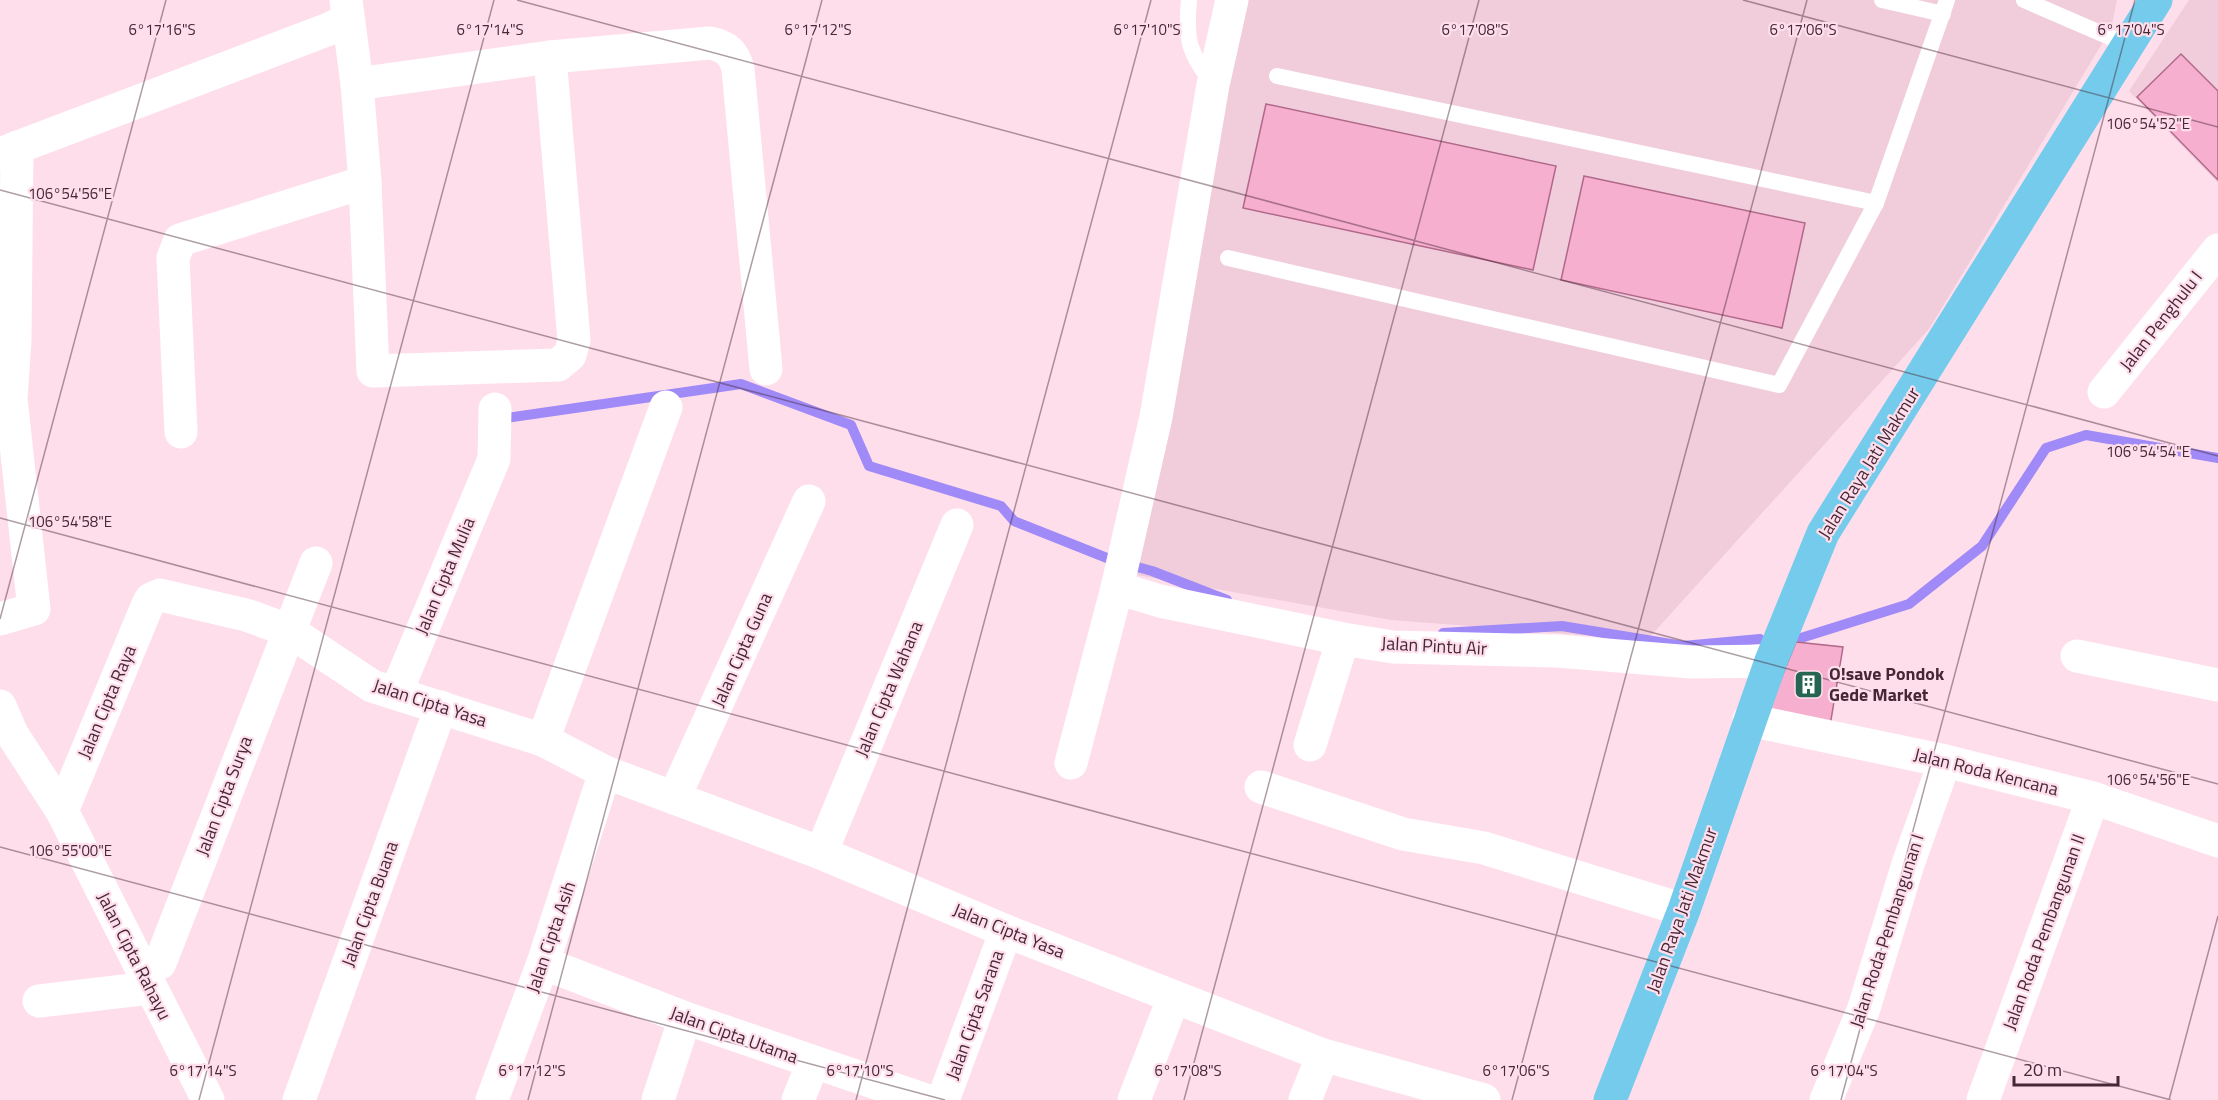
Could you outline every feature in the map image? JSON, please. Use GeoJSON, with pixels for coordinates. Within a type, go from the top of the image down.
{"type":"FeatureCollection","features":[{"type":"Feature","properties":{"kind":"main road","name":"Jalan Raya Jati Makmur"},"geometry":{"type":"LineString","coordinates":[[1610,1100],[1684,910],[1771,661],[1823,533],[2157,0]]}},
{"type":"Feature","properties":{"kind":"street"},"geometry":{"type":"LineString","coordinates":[[1071,763],[1120,572],[1156,417],[1214,86],[1232,0]]}},
{"type":"Feature","properties":{"kind":"street"},"geometry":{"type":"LineString","coordinates":[[0,619],[34,609],[10,399],[15,340],[8,151],[347,10],[357,84],[365,182],[373,371],[558,364],[570,355],[574,340],[550,57]]}},
{"type":"Feature","properties":{"kind":"street"},"geometry":{"type":"LineString","coordinates":[[357,84],[550,57],[710,43],[720,45],[735,58],[766,369]]}},
{"type":"Feature","properties":{"kind":"street"},"geometry":{"type":"LineString","coordinates":[[180,432],[173,258],[180,240],[365,182]]}},
{"type":"Feature","properties":{"kind":"street","name":"Jalan Penghulu I"},"geometry":{"type":"LineString","coordinates":[[2104,392],[2218,250]]}},
{"type":"Feature","properties":{"kind":"street"},"geometry":{"type":"LineString","coordinates":[[543,740],[666,408]]}},
{"type":"Feature","properties":{"kind":"street","name":"Jalan Cipta Mulia"},"geometry":{"type":"LineString","coordinates":[[396,693],[494,459],[495,409]]}},
{"type":"Feature","properties":{"kind":"street","name":"Jalan Cipta Guna"},"geometry":{"type":"LineString","coordinates":[[674,798],[809,501]]}},
{"type":"Feature","properties":{"kind":"street","name":"Jalan Cipta Wahana"},"geometry":{"type":"LineString","coordinates":[[820,853],[957,525]]}},
{"type":"Feature","properties":{"kind":"street","name":"Jalan Cipta Surya"},"geometry":{"type":"LineString","coordinates":[[155,976],[316,563]]}},
{"type":"Feature","properties":{"kind":"street","name":"Jalan Pintu Air"},"geometry":{"type":"LineString","coordinates":[[1120,572],[1154,600],[1393,647],[1558,651],[1692,662],[1771,661]]}},
{"type":"Feature","properties":{"kind":"street","name":"Jalan Cipta Yasa"},"geometry":{"type":"LineString","coordinates":[[156,596],[246,615],[288,630],[372,686],[543,740],[605,772],[820,853],[1006,931],[1323,1055],[1484,1100]]}},
{"type":"Feature","properties":{"kind":"street","name":"Jalan Cipta Raya"},"geometry":{"type":"LineString","coordinates":[[62,811],[148,604],[156,596]]}},
{"type":"Feature","properties":{"kind":"street"},"geometry":{"type":"LineString","coordinates":[[1310,745],[1343,639]]}},
{"type":"Feature","properties":{"kind":"street"},"geometry":{"type":"LineString","coordinates":[[2077,656],[2218,685]]}},
{"type":"Feature","properties":{"kind":"street","name":"Jalan Cipta Rahayu"},"geometry":{"type":"LineString","coordinates":[[0,706],[12,734],[62,811],[155,976],[208,1100]]}},
{"type":"Feature","properties":{"kind":"street","name":"Jalan Cipta Buana"},"geometry":{"type":"LineString","coordinates":[[299,1100],[441,707]]}},
{"type":"Feature","properties":{"kind":"street","name":"Jalan Roda Kencana"},"geometry":{"type":"LineString","coordinates":[[1749,720],[1945,761],[2093,798],[2218,841]]}},
{"type":"Feature","properties":{"kind":"street","name":"Jalan Roda Pembangunan I"},"geometry":{"type":"LineString","coordinates":[[1826,1100],[1864,1008],[1908,864],[1945,761]]}},
{"type":"Feature","properties":{"kind":"street","name":"Jalan Cipta Asih"},"geometry":{"type":"LineString","coordinates":[[492,1100],[543,963],[605,772]]}},
{"type":"Feature","properties":{"kind":"street"},"geometry":{"type":"LineString","coordinates":[[1261,787],[1403,834],[1484,848],[1684,910]]}},
{"type":"Feature","properties":{"kind":"street","name":"Jalan Roda Pembangunan II"},"geometry":{"type":"LineString","coordinates":[[1983,1100],[2093,798]]}},
{"type":"Feature","properties":{"kind":"street","name":"Jalan Cipta Sarana"},"geometry":{"type":"LineString","coordinates":[[943,1100],[1006,931]]}},
{"type":"Feature","properties":{"kind":"street","name":"Jalan Cipta Utama"},"geometry":{"type":"LineString","coordinates":[[543,963],[685,1018],[926,1100]]}},
{"type":"Feature","properties":{"kind":"street"},"geometry":{"type":"LineString","coordinates":[[39,1001],[155,976]]}},
{"type":"Feature","properties":{"kind":"street"},"geometry":{"type":"LineString","coordinates":[[1134,1100],[1174,997]]}},
{"type":"Feature","properties":{"kind":"street"},"geometry":{"type":"LineString","coordinates":[[658,1100],[685,1018]]}},
{"type":"Feature","properties":{"kind":"street"},"geometry":{"type":"LineString","coordinates":[[1305,1100],[1323,1055]]}},
{"type":"Feature","properties":{"kind":"street"},"geometry":{"type":"LineString","coordinates":[[798,1100],[813,1063]]}},
{"type":"Feature","properties":{"kind":"lane"},"geometry":{"type":"LineString","coordinates":[[1189,0],[1187,40],[1196,61],[1214,86]]}},
{"type":"Feature","properties":{"kind":"lane"},"geometry":{"type":"LineString","coordinates":[[1228,258],[1779,385],[1876,203],[1945,7],[1882,0]]}},
{"type":"Feature","properties":{"kind":"lane"},"geometry":{"type":"LineString","coordinates":[[2024,0],[2128,45]]}},
{"type":"Feature","properties":{"kind":"lane"},"geometry":{"type":"LineString","coordinates":[[1277,76],[1876,203]]}},
{"type":"Feature","properties":{"kind":"shaded area"},"geometry":{"type":"Polygon","coordinates":[[[1246,0],[2117,0],[2111,29],[1929,329],[1647,640],[1391,620],[1120,572],[1246,0]]]}},
{"type":"Feature","properties":{"kind":"shaded area"},"geometry":{"type":"Polygon","coordinates":[[[2189,0],[2218,0],[2218,183],[2129,91],[2189,0]]]}},
{"type":"Feature","properties":{"kind":"building"},"geometry":{"type":"Polygon","coordinates":[[[2181,54],[2218,91],[2218,180],[2137,97],[2181,54]]]}},
{"type":"Feature","properties":{"kind":"building"},"geometry":{"type":"Polygon","coordinates":[[[1266,104],[1556,166],[1533,270],[1243,208],[1266,104]]]}},
{"type":"Feature","properties":{"kind":"building"},"geometry":{"type":"Polygon","coordinates":[[[1584,176],[1805,223],[1782,328],[1561,280],[1584,176]]]}},
{"type":"Feature","properties":{"kind":"building","name":"O!save Pondok Gede Market"},"geometry":{"type":"Polygon","coordinates":[[[1796,642],[1843,647],[1830,726],[1766,716],[1796,642]]]}},
{"type":"Feature","properties":{"kind":"waterway"},"geometry":{"type":"LineString","coordinates":[[506,418],[741,384],[851,425],[869,466],[1001,506],[1014,521],[1112,560],[1152,571],[1227,600]]}},
{"type":"Feature","properties":{"kind":"waterway"},"geometry":{"type":"LineString","coordinates":[[1801,638],[1909,604],[1982,546],[2046,448],[2086,435],[2218,458]]}},
{"type":"Feature","properties":{"kind":"waterway"},"geometry":{"type":"LineString","coordinates":[[1443,633],[1562,626],[1683,646],[1760,639]]}},
{"type":"Feature","properties":{"kind":"place","name":"O!save Pondok Gede Market"},"geometry":{"type":"Point","coordinates":[1808,684]}}]}
